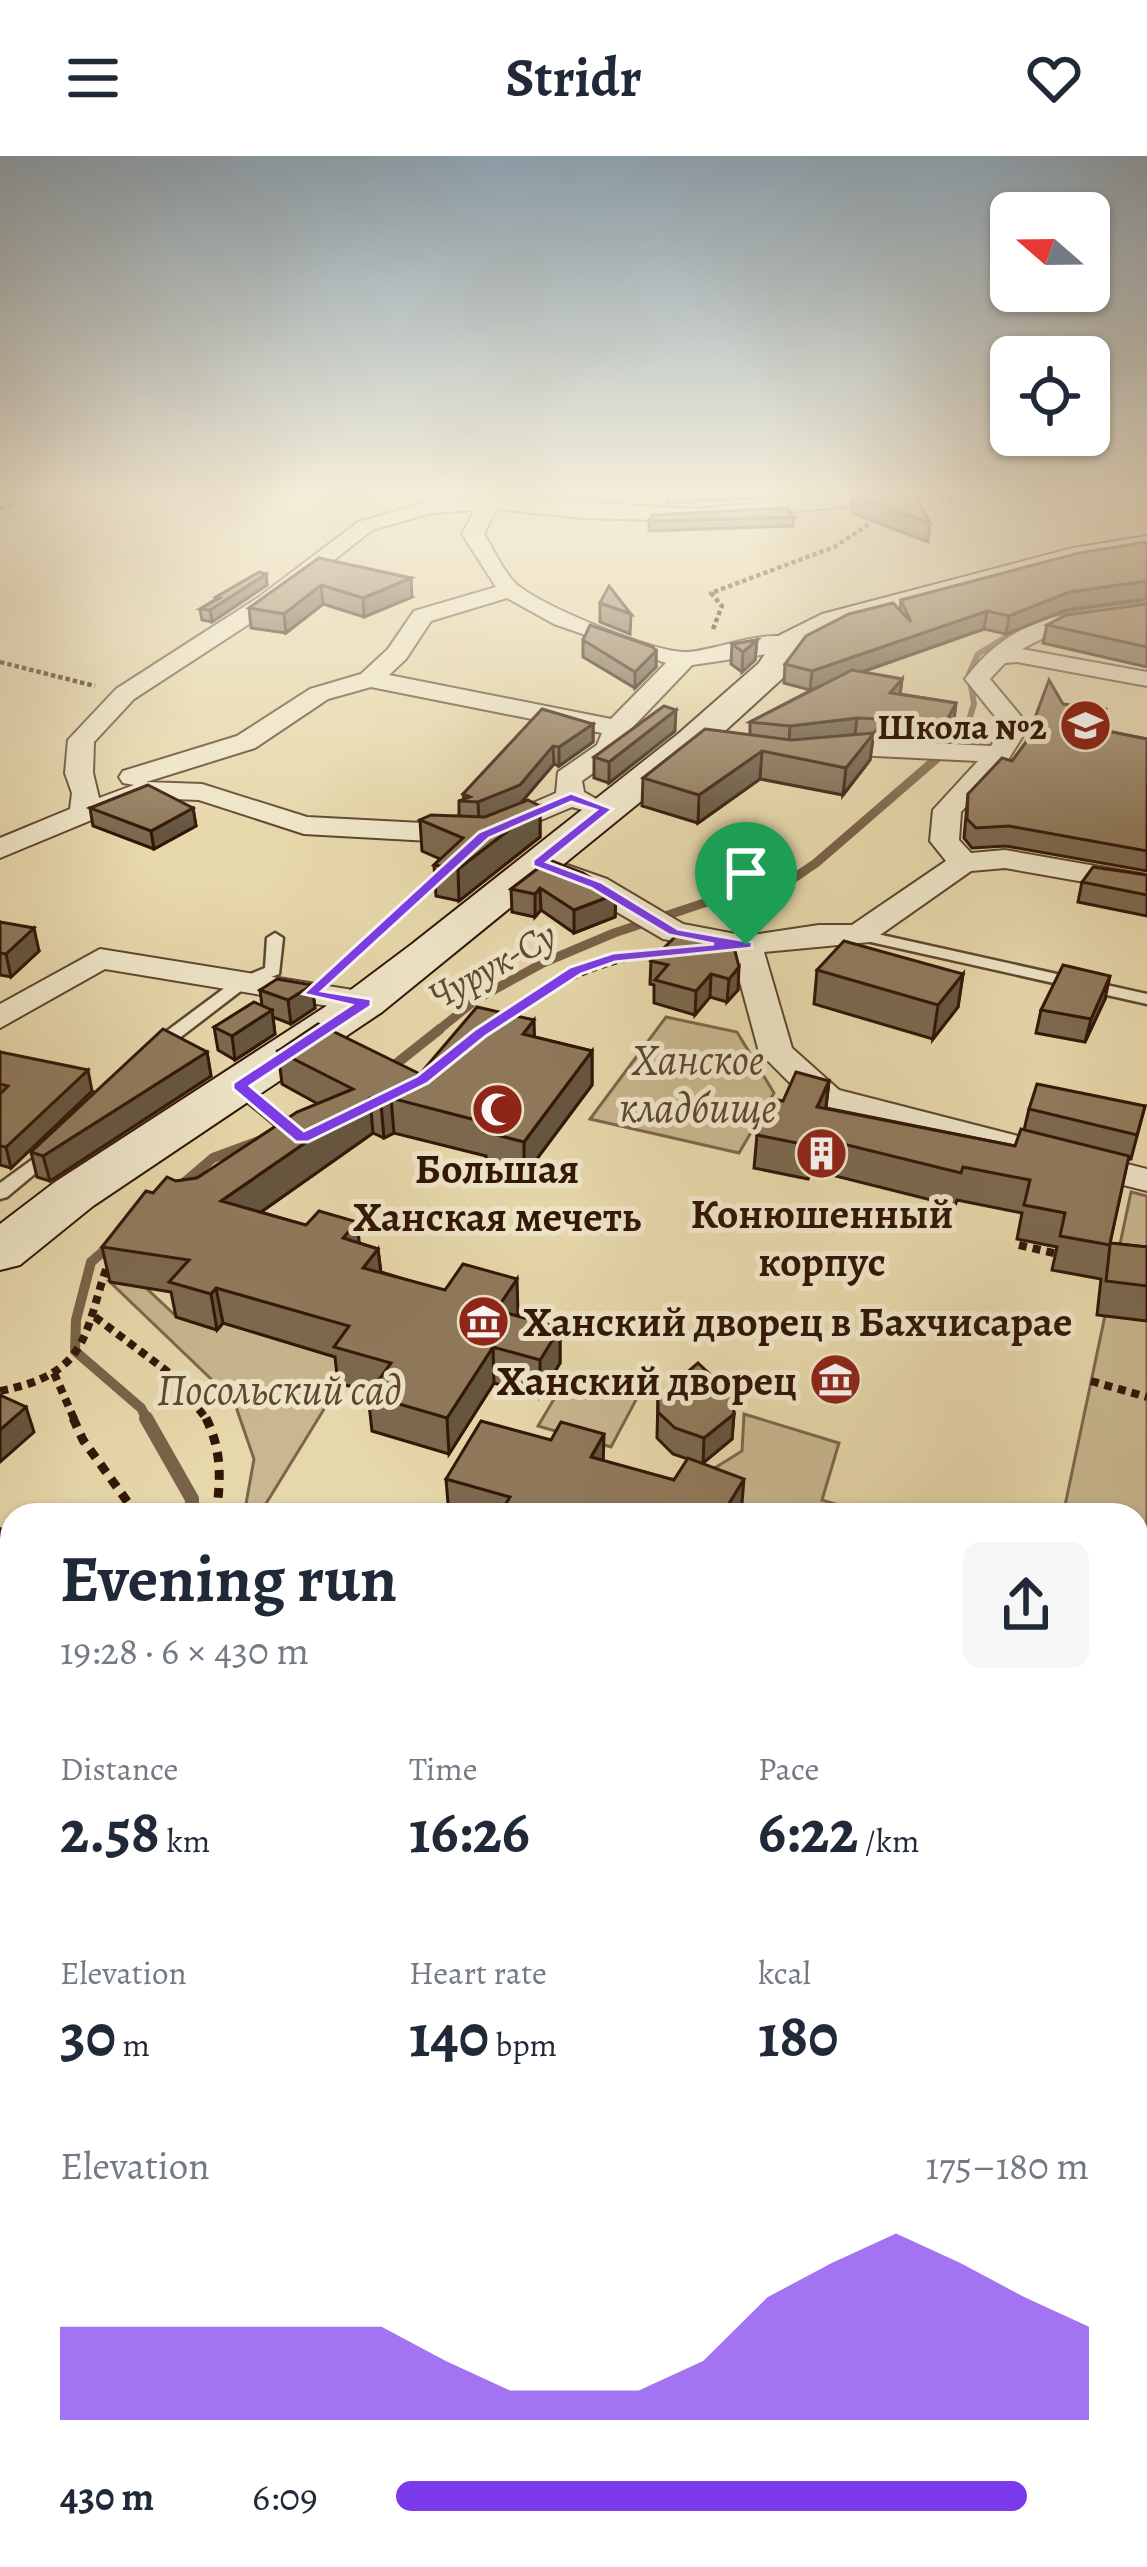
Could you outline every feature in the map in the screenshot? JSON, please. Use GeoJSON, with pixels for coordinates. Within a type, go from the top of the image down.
{"type":"FeatureCollection","features":[{"type":"Feature","properties":{"kind":"main road"},"geometry":{"type":"LineString","coordinates":[[0,1252],[74,1194],[365,1002],[538,863],[588,803],[708,744],[773,669],[788,644],[834,621],[888,607]]}},
{"type":"Feature","properties":{"kind":"street"},"geometry":{"type":"LineString","coordinates":[[85,803],[79,773],[82,740],[125,694],[260,607]]}},
{"type":"Feature","properties":{"kind":"street"},"geometry":{"type":"LineString","coordinates":[[0,849],[85,803],[246,742],[319,694],[370,679],[397,654],[422,616],[454,607]]}},
{"type":"Feature","properties":{"kind":"street"},"geometry":{"type":"LineString","coordinates":[[539,607],[562,619],[683,660]]}},
{"type":"Feature","properties":{"kind":"street"},"geometry":{"type":"LineString","coordinates":[[963,862],[944,841],[947,811],[999,754],[1016,726],[977,679],[993,656],[1031,629],[1147,610]]}},
{"type":"Feature","properties":{"kind":"street"},"geometry":{"type":"LineString","coordinates":[[85,803],[146,790],[202,792],[304,825],[484,835],[588,803],[568,778],[609,749],[617,728],[683,660],[724,650],[788,644]]}},
{"type":"Feature","properties":{"kind":"street"},"geometry":{"type":"LineString","coordinates":[[993,656],[1017,655],[1147,679]]}},
{"type":"Feature","properties":{"kind":"street"},"geometry":{"type":"LineString","coordinates":[[370,679],[617,728]]}},
{"type":"Feature","properties":{"kind":"street"},"geometry":{"type":"LineString","coordinates":[[789,755],[855,747],[999,754]]}},
{"type":"Feature","properties":{"kind":"street"},"geometry":{"type":"LineString","coordinates":[[538,863],[596,885],[669,943],[746,945],[819,934],[859,935],[963,862],[1005,859],[1147,884]]}},
{"type":"Feature","properties":{"kind":"street"},"geometry":{"type":"LineString","coordinates":[[746,945],[776,1052],[826,1098],[1147,1180]]}},
{"type":"Feature","properties":{"kind":"street"},"geometry":{"type":"LineString","coordinates":[[0,1018],[100,959],[365,1002]]}},
{"type":"Feature","properties":{"kind":"lane"},"geometry":{"type":"LineString","coordinates":[[859,935],[1147,999]]}},
{"type":"Feature","properties":{"kind":"lane"},"geometry":{"type":"LineString","coordinates":[[132,1070],[166,1037],[240,984],[273,971],[275,938]]}},
{"type":"Feature","properties":{"kind":"lane"},"geometry":{"type":"LineString","coordinates":[[239,1086],[302,1138]]}},
{"type":"Feature","properties":{"kind":"lane"},"geometry":{"type":"LineString","coordinates":[[0,1193],[76,1127]]}},
{"type":"Feature","properties":{"kind":"path"},"geometry":{"type":"LineString","coordinates":[[683,660],[717,624],[722,607]]}},
{"type":"Feature","properties":{"kind":"path"},"geometry":{"type":"LineString","coordinates":[[0,662],[125,694]]}},
{"type":"Feature","properties":{"kind":"path"},"geometry":{"type":"LineString","coordinates":[[310,994],[484,835]]}},
{"type":"Feature","properties":{"kind":"path"},"geometry":{"type":"LineString","coordinates":[[498,1021],[576,970],[613,958],[640,959],[669,943]]}},
{"type":"Feature","properties":{"kind":"path"},"geometry":{"type":"LineString","coordinates":[[0,1391],[28,1387],[54,1373],[88,1336],[110,1258],[127,1243]]}},
{"type":"Feature","properties":{"kind":"path"},"geometry":{"type":"LineString","coordinates":[[1019,1245],[1072,1257]]}},
{"type":"Feature","properties":{"kind":"path"},"geometry":{"type":"LineString","coordinates":[[95,1317],[194,1392],[215,1440],[219,1503]]}},
{"type":"Feature","properties":{"kind":"path"},"geometry":{"type":"LineString","coordinates":[[54,1373],[83,1440],[128,1503]]}},
{"type":"Feature","properties":{"kind":"path"},"geometry":{"type":"LineString","coordinates":[[1091,1382],[1147,1397]]}},
{"type":"Feature","properties":{"kind":"green space","name":"Ханское кладбище"},"geometry":{"type":"Polygon","coordinates":[[[666,1017],[737,1032],[774,1093],[739,1153],[590,1119],[666,1017]]]}},
{"type":"Feature","properties":{"kind":"green space"},"geometry":{"type":"Polygon","coordinates":[[[1131,1192],[1147,1196],[1147,1503],[1066,1503],[1131,1192]]]}},
{"type":"Feature","properties":{"kind":"green space","name":"Посольский сад"},"geometry":{"type":"Polygon","coordinates":[[[110,1282],[146,1288],[177,1317],[217,1330],[223,1323],[353,1362],[266,1503],[246,1503],[254,1459],[234,1401],[110,1282]]]}},
{"type":"Feature","properties":{"kind":"green space"},"geometry":{"type":"Polygon","coordinates":[[[566,1379],[637,1398],[611,1447],[538,1426],[566,1379]]]}},
{"type":"Feature","properties":{"kind":"green space"},"geometry":{"type":"Polygon","coordinates":[[[744,1414],[839,1443],[822,1500],[832,1503],[643,1503],[658,1479],[697,1479],[742,1451],[744,1414]]]}},
{"type":"Feature","properties":{"kind":"building"},"geometry":{"type":"Polygon","coordinates":[[[251,607],[294,607],[284,614],[251,607]]]}},
{"type":"Feature","properties":{"kind":"building"},"geometry":{"type":"Polygon","coordinates":[[[896,607],[911,622],[904,607],[1033,607],[1009,616],[987,611],[812,671],[785,664],[806,636],[849,614],[896,607]]]}},
{"type":"Feature","properties":{"kind":"building"},"geometry":{"type":"Polygon","coordinates":[[[1147,607],[1147,647],[1047,625],[1066,615],[1147,607]]]}},
{"type":"Feature","properties":{"kind":"building"},"geometry":{"type":"Polygon","coordinates":[[[590,625],[656,651],[635,672],[583,640],[590,625]]]}},
{"type":"Feature","properties":{"kind":"building"},"geometry":{"type":"Polygon","coordinates":[[[757,640],[743,652],[732,644],[757,640]]]}},
{"type":"Feature","properties":{"kind":"building"},"geometry":{"type":"Polygon","coordinates":[[[852,670],[902,679],[890,693],[956,703],[946,722],[857,718],[790,726],[750,722],[852,670]]]}},
{"type":"Feature","properties":{"kind":"building"},"geometry":{"type":"Polygon","coordinates":[[[1049,680],[1063,704],[1106,709],[1102,730],[1147,739],[1147,851],[1009,826],[976,828],[967,819],[968,794],[1002,758],[1012,761],[1026,742],[1049,680]]]}},
{"type":"Feature","properties":{"kind":"building"},"geometry":{"type":"Polygon","coordinates":[[[664,706],[676,710],[609,762],[594,757],[664,706]]]}},
{"type":"Feature","properties":{"kind":"building"},"geometry":{"type":"Polygon","coordinates":[[[542,709],[593,724],[559,747],[553,746],[520,785],[478,802],[459,801],[470,797],[463,794],[542,709]]]}},
{"type":"Feature","properties":{"kind":"building"},"geometry":{"type":"Polygon","coordinates":[[[705,729],[791,740],[874,733],[846,768],[762,751],[699,795],[643,778],[705,729]]]}},
{"type":"Feature","properties":{"kind":"building"},"geometry":{"type":"Polygon","coordinates":[[[148,785],[193,808],[151,831],[90,808],[148,785]]]}},
{"type":"Feature","properties":{"kind":"building"},"geometry":{"type":"Polygon","coordinates":[[[528,800],[540,806],[458,869],[434,865],[463,838],[420,820],[431,815],[485,817],[528,800]]]}},
{"type":"Feature","properties":{"kind":"building"},"geometry":{"type":"Polygon","coordinates":[[[549,860],[583,873],[616,894],[574,910],[540,888],[535,894],[511,889],[549,860]]]}},
{"type":"Feature","properties":{"kind":"building"},"geometry":{"type":"Polygon","coordinates":[[[1093,867],[1147,875],[1147,895],[1082,882],[1093,867]]]}},
{"type":"Feature","properties":{"kind":"building"},"geometry":{"type":"Polygon","coordinates":[[[0,922],[34,928],[6,954],[0,953],[0,922]]]}},
{"type":"Feature","properties":{"kind":"building"},"geometry":{"type":"Polygon","coordinates":[[[679,933],[734,947],[739,967],[729,979],[711,974],[696,991],[655,980],[668,965],[651,961],[679,933]]]}},
{"type":"Feature","properties":{"kind":"building"},"geometry":{"type":"Polygon","coordinates":[[[844,941],[963,974],[938,1005],[817,970],[844,941]]]}},
{"type":"Feature","properties":{"kind":"building"},"geometry":{"type":"Polygon","coordinates":[[[1063,965],[1110,976],[1091,1019],[1041,1010],[1063,965]]]}},
{"type":"Feature","properties":{"kind":"building"},"geometry":{"type":"Polygon","coordinates":[[[277,979],[312,985],[288,1000],[260,990],[277,979]]]}},
{"type":"Feature","properties":{"kind":"building"},"geometry":{"type":"Polygon","coordinates":[[[254,1002],[272,1010],[232,1036],[214,1027],[254,1002]]]}},
{"type":"Feature","properties":{"kind":"building"},"geometry":{"type":"Polygon","coordinates":[[[477,1007],[534,1020],[523,1034],[592,1051],[524,1142],[485,1132],[491,1124],[391,1098],[381,1104],[370,1098],[221,1201],[306,1225],[319,1211],[357,1222],[343,1238],[378,1249],[363,1268],[445,1290],[463,1264],[517,1279],[496,1310],[560,1328],[540,1360],[493,1347],[447,1418],[368,1395],[391,1363],[334,1347],[349,1326],[216,1288],[211,1294],[169,1282],[189,1260],[102,1247],[146,1191],[153,1193],[167,1177],[176,1181],[197,1178],[297,1112],[353,1089],[278,1051],[318,1024],[420,1074],[477,1007]]]}},
{"type":"Feature","properties":{"kind":"building"},"geometry":{"type":"Polygon","coordinates":[[[163,1029],[207,1052],[43,1156],[31,1152],[163,1029]]]}},
{"type":"Feature","properties":{"kind":"building"},"geometry":{"type":"Polygon","coordinates":[[[0,1052],[88,1070],[6,1147],[0,1146],[0,1094],[8,1086],[0,1084],[0,1052]]]}},
{"type":"Feature","properties":{"kind":"building"},"geometry":{"type":"Polygon","coordinates":[[[796,1072],[829,1081],[817,1107],[1015,1146],[1021,1129],[1129,1156],[1110,1243],[1147,1247],[1147,1286],[1106,1281],[1110,1245],[1060,1236],[1065,1213],[1024,1205],[1030,1180],[963,1167],[961,1173],[815,1137],[812,1146],[757,1135],[773,1099],[783,1101],[796,1072]]]}},
{"type":"Feature","properties":{"kind":"building"},"geometry":{"type":"Polygon","coordinates":[[[1037,1084],[1145,1106],[1137,1135],[1029,1109],[1037,1084]]]}},
{"type":"Feature","properties":{"kind":"building"},"geometry":{"type":"Polygon","coordinates":[[[698,1363],[731,1394],[734,1414],[704,1438],[675,1428],[658,1412],[658,1397],[698,1363]]]}},
{"type":"Feature","properties":{"kind":"building"},"geometry":{"type":"Polygon","coordinates":[[[0,1395],[26,1407],[0,1430],[0,1395]]]}},
{"type":"Feature","properties":{"kind":"building"},"geometry":{"type":"Polygon","coordinates":[[[481,1421],[551,1440],[561,1422],[604,1434],[591,1457],[674,1480],[688,1458],[744,1479],[729,1503],[506,1503],[510,1497],[446,1479],[481,1421]]]}},
{"type":"Feature","properties":{"kind":"waterway","name":"Чурук-Су"},"geometry":{"type":"LineString","coordinates":[[1054,614],[1098,607]]}},
{"type":"Feature","properties":{"kind":"waterway","name":"Чурук-Су"},"geometry":{"type":"LineString","coordinates":[[966,729],[974,704],[969,674],[978,654],[1029,623]]}},
{"type":"Feature","properties":{"kind":"waterway","name":"Чурук-Су"},"geometry":{"type":"LineString","coordinates":[[436,1032],[477,999],[543,963],[614,933],[713,900],[772,893],[816,863],[965,734],[967,726]]}},
{"type":"Feature","properties":{"kind":"waterway","name":"Чурук-Су"},"geometry":{"type":"LineString","coordinates":[[387,1071],[440,1029]]}},
{"type":"Feature","properties":{"kind":"waterway","name":"Чурук-Су"},"geometry":{"type":"LineString","coordinates":[[179,1187],[213,1158],[259,1141]]}},
{"type":"Feature","properties":{"kind":"waterway","name":"Чурук-Су"},"geometry":{"type":"LineString","coordinates":[[113,1243],[91,1262],[76,1320],[75,1351],[141,1408],[148,1421]]}},
{"type":"Feature","properties":{"kind":"waterway","name":"Чурук-Су"},"geometry":{"type":"LineString","coordinates":[[146,1418],[192,1503]]}},
{"type":"Feature","properties":{"kind":"place","name":"Школа №2"},"geometry":{"type":"Point","coordinates":[1086,726]}},
{"type":"Feature","properties":{"kind":"place","name":"Большая Ханская мечеть"},"geometry":{"type":"Point","coordinates":[497,1109]}},
{"type":"Feature","properties":{"kind":"place","name":"Конюшенный корпус"},"geometry":{"type":"Point","coordinates":[822,1154]}},
{"type":"Feature","properties":{"kind":"place","name":"Ханский дворец в Бахчисарае"},"geometry":{"type":"Point","coordinates":[484,1321]}},
{"type":"Feature","properties":{"kind":"place","name":"Ханский дворец"},"geometry":{"type":"Point","coordinates":[836,1380]}},
{"type":"Feature","properties":{"kind":"route"},"geometry":{"type":"LineString","coordinates":[[571,797],[606,809],[538,863],[596,885],[674,932],[746,945],[613,958],[576,970],[480,1033],[423,1079],[302,1138],[239,1086],[365,1002],[310,994],[484,835],[532,810],[571,797]]}}]}
